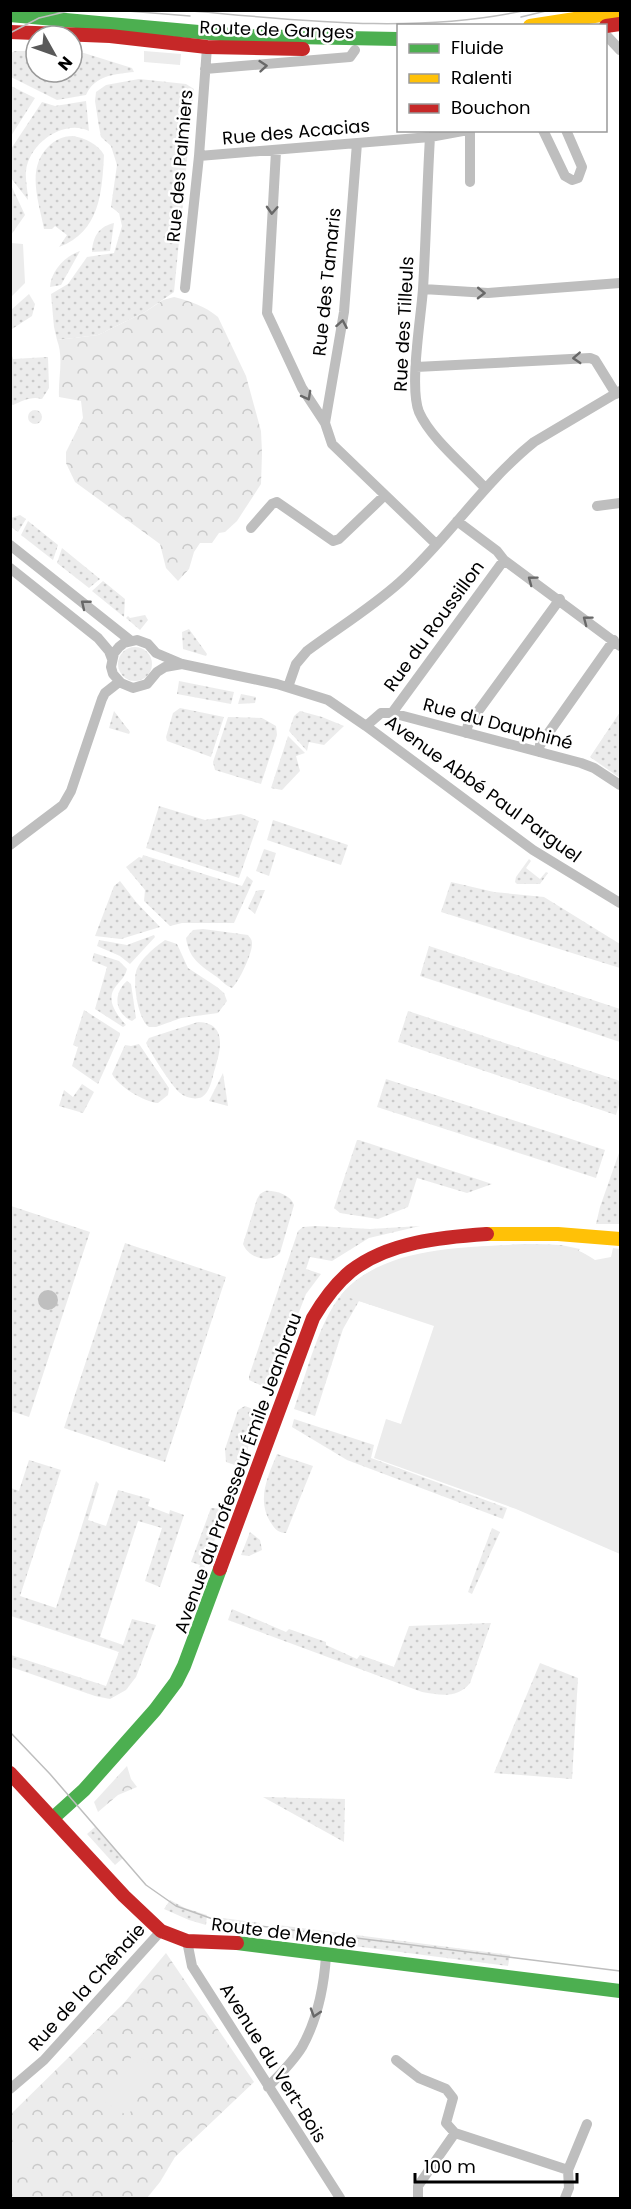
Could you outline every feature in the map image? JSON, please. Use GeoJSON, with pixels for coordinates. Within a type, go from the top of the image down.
{"type":"FeatureCollection","features":[{"type":"Feature","properties":{"kind":"main road"},"geometry":{"type":"LineString","coordinates":[[603,20],[618,11]]}},
{"type":"Feature","properties":{"kind":"main road","name":"Route de Ganges"},"geometry":{"type":"LineString","coordinates":[[10,15],[355,50],[397,50]]}},
{"type":"Feature","properties":{"kind":"main road"},"geometry":{"type":"LineString","coordinates":[[554,24],[603,20],[621,24]]}},
{"type":"Feature","properties":{"kind":"main road"},"geometry":{"type":"LineString","coordinates":[[10,32],[110,36],[131,34],[207,36]]}},
{"type":"Feature","properties":{"kind":"main road","name":"Route de Ganges"},"geometry":{"type":"LineString","coordinates":[[207,36],[397,39]]}},
{"type":"Feature","properties":{"kind":"main road","name":"Avenue du Professeur Émile Jeanbrau"},"geometry":{"type":"LineString","coordinates":[[53,1818],[108,1763],[176,1682],[199,1628],[314,1318],[324,1300],[342,1279],[358,1266],[382,1254],[426,1242],[492,1235],[557,1235],[621,1239]]}},
{"type":"Feature","properties":{"kind":"main road","name":"Route de Mende"},"geometry":{"type":"LineString","coordinates":[[10,1773],[124,1896],[161,1931],[187,1941],[234,1943],[621,1991]]}},
{"type":"Feature","properties":{"kind":"street","name":"Rue des Palmiers"},"geometry":{"type":"LineString","coordinates":[[185,288],[199,156],[207,36]]}},
{"type":"Feature","properties":{"kind":"street"},"geometry":{"type":"LineString","coordinates":[[607,36],[621,50]]}},
{"type":"Feature","properties":{"kind":"street"},"geometry":{"type":"LineString","coordinates":[[205,69],[321,61],[350,57],[355,50]]}},
{"type":"Feature","properties":{"kind":"street","name":"Rue des Acacias"},"geometry":{"type":"LineString","coordinates":[[199,156],[429,137],[458,132]]}},
{"type":"Feature","properties":{"kind":"street","name":"Rue des Acacias"},"geometry":{"type":"LineString","coordinates":[[469,132],[470,182]]}},
{"type":"Feature","properties":{"kind":"street"},"geometry":{"type":"LineString","coordinates":[[544,132],[565,177],[572,180],[578,178],[582,166],[567,132]]}},
{"type":"Feature","properties":{"kind":"street","name":"Rue des Tilleuls"},"geometry":{"type":"LineString","coordinates":[[429,137],[416,400],[419,412],[437,438],[485,488]]}},
{"type":"Feature","properties":{"kind":"street","name":"Rue des Tamaris"},"geometry":{"type":"LineString","coordinates":[[325,423],[344,312],[357,143]]}},
{"type":"Feature","properties":{"kind":"street"},"geometry":{"type":"LineString","coordinates":[[276,151],[267,313],[302,388],[325,423],[332,444],[436,544]]}},
{"type":"Feature","properties":{"kind":"street"},"geometry":{"type":"LineString","coordinates":[[423,289],[488,293],[621,283]]}},
{"type":"Feature","properties":{"kind":"street"},"geometry":{"type":"LineString","coordinates":[[288,687],[296,664],[307,651],[400,582],[485,488],[534,442],[618,393],[595,360],[590,358],[416,367]]}},
{"type":"Feature","properties":{"kind":"street"},"geometry":{"type":"LineString","coordinates":[[251,528],[272,504],[277,502],[333,541],[339,539],[384,496]]}},
{"type":"Feature","properties":{"kind":"street"},"geometry":{"type":"LineString","coordinates":[[597,506],[621,503]]}},
{"type":"Feature","properties":{"kind":"street"},"geometry":{"type":"LineString","coordinates":[[457,521],[497,551],[504,560],[617,643],[540,745],[539,752]]}},
{"type":"Feature","properties":{"kind":"street"},"geometry":{"type":"LineString","coordinates":[[10,545],[131,641]]}},
{"type":"Feature","properties":{"kind":"street","name":"Rue du Roussillon"},"geometry":{"type":"LineString","coordinates":[[392,713],[504,560]]}},
{"type":"Feature","properties":{"kind":"street"},"geometry":{"type":"LineString","coordinates":[[10,568],[98,638],[109,651],[113,674],[119,682],[126,686],[140,687],[147,684],[157,672],[165,667],[182,664]]}},
{"type":"Feature","properties":{"kind":"street"},"geometry":{"type":"LineString","coordinates":[[466,733],[468,725],[560,599]]}},
{"type":"Feature","properties":{"kind":"street"},"geometry":{"type":"LineString","coordinates":[[102,699],[102,692],[118,647],[131,641],[142,641],[148,644],[156,653],[157,672]]}},
{"type":"Feature","properties":{"kind":"street","name":"Avenue Abbé Paul Parguel"},"geometry":{"type":"LineString","coordinates":[[156,653],[182,664],[288,687],[328,700],[533,850],[621,903]]}},
{"type":"Feature","properties":{"kind":"street"},"geometry":{"type":"LineString","coordinates":[[10,845],[63,805],[71,791],[102,699],[105,693],[119,682]]}},
{"type":"Feature","properties":{"kind":"street"},"geometry":{"type":"LineString","coordinates":[[366,726],[381,712],[392,713]]}},
{"type":"Feature","properties":{"kind":"street","name":"Rue du Dauphiné"},"geometry":{"type":"LineString","coordinates":[[392,713],[594,768],[621,785]]}},
{"type":"Feature","properties":{"kind":"street","name":"Rue de la Chênaie"},"geometry":{"type":"LineString","coordinates":[[10,2089],[44,2060],[161,1931]]}},
{"type":"Feature","properties":{"kind":"street","name":"Avenue du Vert-Bois"},"geometry":{"type":"LineString","coordinates":[[187,1941],[192,1966],[340,2199]]}},
{"type":"Feature","properties":{"kind":"street"},"geometry":{"type":"LineString","coordinates":[[268,2087],[301,2047],[311,2027],[324,1979],[326,1956]]}},
{"type":"Feature","properties":{"kind":"street"},"geometry":{"type":"LineString","coordinates":[[396,2060],[418,2078],[446,2089],[453,2098],[446,2123],[455,2133],[568,2170]]}},
{"type":"Feature","properties":{"kind":"street"},"geometry":{"type":"LineString","coordinates":[[566,2199],[569,2188],[568,2170],[587,2124]]}},
{"type":"Feature","properties":{"kind":"street"},"geometry":{"type":"LineString","coordinates":[[418,2199],[418,2186],[455,2133]]}},
{"type":"Feature","properties":{"kind":"green space"},"geometry":{"type":"Polygon","coordinates":[[[24,51],[24,84],[11,77],[11,53],[24,51]]]}},
{"type":"Feature","properties":{"kind":"green space"},"geometry":{"type":"Polygon","coordinates":[[[144,51],[181,54],[180,65],[144,62],[144,51]]]}},
{"type":"Feature","properties":{"kind":"green space"},"geometry":{"type":"Polygon","coordinates":[[[84,53],[132,68],[134,72],[100,79],[86,95],[57,100],[25,84],[84,84],[84,53]]]}},
{"type":"Feature","properties":{"kind":"green space"},"geometry":{"type":"Polygon","coordinates":[[[139,79],[186,84],[194,89],[174,292],[145,312],[98,335],[57,340],[51,294],[68,284],[87,257],[114,253],[122,226],[119,213],[111,207],[117,165],[111,146],[101,137],[95,101],[96,92],[106,85],[139,79]]]}},
{"type":"Feature","properties":{"kind":"green space"},"geometry":{"type":"Polygon","coordinates":[[[11,86],[35,98],[11,136],[11,86]]]}},
{"type":"Feature","properties":{"kind":"green space"},"geometry":{"type":"Polygon","coordinates":[[[86,101],[89,131],[69,128],[59,131],[49,136],[34,151],[26,171],[28,200],[11,178],[11,149],[42,102],[55,106],[86,101]]]}},
{"type":"Feature","properties":{"kind":"green space"},"geometry":{"type":"Polygon","coordinates":[[[73,136],[91,142],[104,155],[102,183],[91,221],[73,240],[59,247],[67,235],[55,226],[52,229],[44,229],[37,197],[37,165],[41,156],[53,142],[73,136]]]}},
{"type":"Feature","properties":{"kind":"green space"},"geometry":{"type":"Polygon","coordinates":[[[11,185],[25,215],[11,235],[11,185]]]}},
{"type":"Feature","properties":{"kind":"green space"},"geometry":{"type":"Polygon","coordinates":[[[114,223],[110,251],[92,252],[97,233],[114,223]]]}},
{"type":"Feature","properties":{"kind":"green space"},"geometry":{"type":"Polygon","coordinates":[[[11,243],[23,244],[25,283],[11,297],[11,243]]]}},
{"type":"Feature","properties":{"kind":"green space"},"geometry":{"type":"Polygon","coordinates":[[[80,251],[61,285],[50,287],[53,275],[60,265],[69,256],[80,251]]]}},
{"type":"Feature","properties":{"kind":"green space"},"geometry":{"type":"Polygon","coordinates":[[[29,294],[35,304],[32,316],[12,329],[11,338],[11,310],[29,294]]]}},
{"type":"Feature","properties":{"kind":"green space"},"geometry":{"type":"Polygon","coordinates":[[[174,297],[197,304],[218,317],[246,376],[261,431],[262,453],[261,484],[237,521],[225,532],[219,533],[212,543],[200,543],[194,552],[189,569],[178,581],[166,568],[160,544],[75,482],[66,463],[66,452],[83,418],[81,401],[59,397],[60,361],[57,340],[98,335],[145,312],[163,300],[174,297]]]}},
{"type":"Feature","properties":{"kind":"green space"},"geometry":{"type":"Polygon","coordinates":[[[11,352],[13,359],[48,357],[49,388],[42,399],[11,404],[11,352]]]}},
{"type":"Feature","properties":{"kind":"green space"},"geometry":{"type":"Polygon","coordinates":[[[32,410],[38,410],[42,417],[38,424],[32,424],[28,420],[28,414],[32,410]]]}},
{"type":"Feature","properties":{"kind":"green space"},"geometry":{"type":"Polygon","coordinates":[[[20,515],[26,519],[18,532],[11,527],[11,518],[20,515]]]}},
{"type":"Feature","properties":{"kind":"green space"},"geometry":{"type":"Polygon","coordinates":[[[28,521],[58,545],[53,560],[21,535],[28,521]]]}},
{"type":"Feature","properties":{"kind":"green space"},"geometry":{"type":"Polygon","coordinates":[[[62,548],[100,579],[89,588],[57,563],[62,548]]]}},
{"type":"Feature","properties":{"kind":"green space"},"geometry":{"type":"Polygon","coordinates":[[[103,581],[125,599],[124,617],[92,591],[103,581]]]}},
{"type":"Feature","properties":{"kind":"green space"},"geometry":{"type":"Polygon","coordinates":[[[145,615],[148,620],[140,630],[126,618],[128,616],[130,618],[145,615]]]}},
{"type":"Feature","properties":{"kind":"green space"},"geometry":{"type":"Polygon","coordinates":[[[189,629],[207,654],[206,656],[183,649],[182,632],[189,629]]]}},
{"type":"Feature","properties":{"kind":"green space"},"geometry":{"type":"Polygon","coordinates":[[[135,647],[147,652],[152,664],[147,676],[135,681],[123,676],[118,664],[123,652],[135,647]]]}},
{"type":"Feature","properties":{"kind":"green space"},"geometry":{"type":"Polygon","coordinates":[[[179,681],[234,692],[231,704],[177,694],[179,681]]]}},
{"type":"Feature","properties":{"kind":"green space"},"geometry":{"type":"Polygon","coordinates":[[[241,694],[256,697],[255,703],[238,704],[241,694]]]}},
{"type":"Feature","properties":{"kind":"green space"},"geometry":{"type":"Polygon","coordinates":[[[180,708],[224,717],[211,757],[167,741],[166,737],[173,713],[180,708]]]}},
{"type":"Feature","properties":{"kind":"green space"},"geometry":{"type":"Polygon","coordinates":[[[114,711],[130,732],[129,734],[109,728],[114,711]]]}},
{"type":"Feature","properties":{"kind":"green space"},"geometry":{"type":"Polygon","coordinates":[[[300,711],[344,726],[324,745],[309,742],[307,751],[289,731],[294,716],[300,711]]]}},
{"type":"Feature","properties":{"kind":"green space"},"geometry":{"type":"Polygon","coordinates":[[[620,712],[620,778],[590,757],[620,712]]]}},
{"type":"Feature","properties":{"kind":"green space"},"geometry":{"type":"Polygon","coordinates":[[[228,717],[262,718],[276,726],[277,735],[261,784],[215,770],[213,762],[228,717]]]}},
{"type":"Feature","properties":{"kind":"green space"},"geometry":{"type":"Polygon","coordinates":[[[288,736],[305,753],[296,756],[300,771],[282,790],[271,788],[288,736]]]}},
{"type":"Feature","properties":{"kind":"green space"},"geometry":{"type":"Polygon","coordinates":[[[159,806],[205,820],[241,814],[259,821],[239,878],[146,848],[159,806]]]}},
{"type":"Feature","properties":{"kind":"green space"},"geometry":{"type":"Polygon","coordinates":[[[273,820],[348,845],[341,865],[267,840],[273,820]]]}},
{"type":"Feature","properties":{"kind":"green space"},"geometry":{"type":"Polygon","coordinates":[[[264,849],[276,853],[269,876],[256,871],[264,849]]]}},
{"type":"Feature","properties":{"kind":"green space"},"geometry":{"type":"Polygon","coordinates":[[[143,855],[242,886],[247,876],[253,881],[234,923],[182,923],[170,926],[144,901],[145,890],[126,867],[139,857],[142,858],[143,855]]]}},
{"type":"Feature","properties":{"kind":"green space"},"geometry":{"type":"Polygon","coordinates":[[[529,859],[531,861],[526,868],[540,879],[546,872],[548,873],[540,884],[517,884],[516,877],[529,859]]]}},
{"type":"Feature","properties":{"kind":"green space"},"geometry":{"type":"Polygon","coordinates":[[[120,881],[160,927],[121,939],[95,936],[114,886],[120,881]]]}},
{"type":"Feature","properties":{"kind":"green space"},"geometry":{"type":"Polygon","coordinates":[[[451,882],[494,892],[544,897],[620,944],[620,968],[441,912],[451,882]]]}},
{"type":"Feature","properties":{"kind":"green space"},"geometry":{"type":"Polygon","coordinates":[[[265,890],[255,914],[248,908],[256,891],[265,890]]]}},
{"type":"Feature","properties":{"kind":"green space"},"geometry":{"type":"Polygon","coordinates":[[[203,929],[248,935],[251,940],[252,947],[248,960],[232,988],[201,965],[190,951],[186,938],[193,930],[203,929]]]}},
{"type":"Feature","properties":{"kind":"green space"},"geometry":{"type":"Polygon","coordinates":[[[154,935],[155,937],[130,964],[120,956],[97,946],[99,940],[127,945],[154,935]]]}},
{"type":"Feature","properties":{"kind":"green space"},"geometry":{"type":"Polygon","coordinates":[[[165,940],[177,944],[188,968],[224,993],[227,1001],[218,1013],[181,1018],[156,1027],[149,1027],[145,1023],[137,1002],[136,972],[144,958],[165,940]]]}},
{"type":"Feature","properties":{"kind":"green space"},"geometry":{"type":"Polygon","coordinates":[[[429,946],[620,1009],[620,1042],[420,976],[429,946]]]}},
{"type":"Feature","properties":{"kind":"green space"},"geometry":{"type":"Polygon","coordinates":[[[94,953],[119,961],[127,969],[112,996],[113,1006],[126,1025],[123,1027],[95,1009],[107,967],[92,961],[94,953]]]}},
{"type":"Feature","properties":{"kind":"green space"},"geometry":{"type":"Polygon","coordinates":[[[127,981],[131,984],[136,1018],[132,1021],[122,1013],[118,1002],[119,991],[127,981]]]}},
{"type":"Feature","properties":{"kind":"green space"},"geometry":{"type":"Polygon","coordinates":[[[84,1010],[120,1033],[98,1084],[72,1066],[78,1047],[73,1045],[84,1010]]]}},
{"type":"Feature","properties":{"kind":"green space"},"geometry":{"type":"Polygon","coordinates":[[[408,1011],[620,1081],[620,1101],[616,1115],[398,1042],[408,1011]]]}},
{"type":"Feature","properties":{"kind":"green space"},"geometry":{"type":"Polygon","coordinates":[[[198,1022],[214,1027],[220,1040],[220,1048],[209,1089],[202,1097],[194,1098],[185,1096],[176,1089],[146,1043],[149,1038],[198,1022]]]}},
{"type":"Feature","properties":{"kind":"green space"},"geometry":{"type":"Polygon","coordinates":[[[139,1044],[169,1088],[168,1095],[158,1103],[132,1093],[112,1074],[125,1045],[139,1044]]]}},
{"type":"Feature","properties":{"kind":"green space"},"geometry":{"type":"Polygon","coordinates":[[[223,1073],[228,1106],[209,1101],[223,1073]]]}},
{"type":"Feature","properties":{"kind":"green space"},"geometry":{"type":"Polygon","coordinates":[[[386,1079],[605,1150],[596,1178],[377,1107],[386,1079]]]}},
{"type":"Feature","properties":{"kind":"green space"},"geometry":{"type":"Polygon","coordinates":[[[82,1084],[94,1092],[83,1113],[59,1106],[64,1090],[73,1097],[82,1084]]]}},
{"type":"Feature","properties":{"kind":"green space"},"geometry":{"type":"Polygon","coordinates":[[[357,1140],[492,1184],[467,1193],[417,1178],[408,1207],[378,1219],[340,1213],[334,1208],[357,1140]]]}},
{"type":"Feature","properties":{"kind":"green space"},"geometry":{"type":"Polygon","coordinates":[[[620,1150],[620,1224],[596,1224],[600,1207],[620,1150]]]}},
{"type":"Feature","properties":{"kind":"green space"},"geometry":{"type":"Polygon","coordinates":[[[265,1191],[282,1194],[290,1198],[294,1205],[280,1253],[265,1259],[249,1253],[243,1244],[257,1199],[265,1191]]]}},
{"type":"Feature","properties":{"kind":"green space"},"geometry":{"type":"Polygon","coordinates":[[[11,1206],[90,1232],[29,1417],[11,1411],[11,1206]]]}},
{"type":"Feature","properties":{"kind":"green space"},"geometry":{"type":"Polygon","coordinates":[[[420,1226],[369,1238],[332,1261],[310,1257],[306,1269],[321,1274],[306,1294],[269,1389],[249,1380],[249,1376],[298,1231],[303,1227],[370,1229],[420,1226]]]}},
{"type":"Feature","properties":{"kind":"green space"},"geometry":{"type":"Polygon","coordinates":[[[125,1243],[226,1277],[165,1462],[64,1428],[125,1243]]]}},
{"type":"Feature","properties":{"kind":"green space"},"geometry":{"type":"Polygon","coordinates":[[[528,1244],[561,1245],[580,1249],[502,1347],[359,1301],[343,1329],[315,1416],[294,1409],[326,1319],[342,1294],[358,1279],[379,1267],[428,1253],[528,1244]]]}},
{"type":"Feature","properties":{"kind":"green space"},"geometry":{"type":"Polygon","coordinates":[[[528,1244],[570,1248],[595,1260],[611,1257],[613,1248],[620,1249],[620,1554],[516,1509],[374,1458],[386,1419],[401,1424],[434,1326],[341,1295],[359,1278],[380,1266],[403,1258],[454,1248],[528,1244]]]}},
{"type":"Feature","properties":{"kind":"green space"},"geometry":{"type":"Polygon","coordinates":[[[245,1406],[261,1412],[241,1467],[226,1462],[225,1449],[238,1410],[245,1406]]]}},
{"type":"Feature","properties":{"kind":"green space"},"geometry":{"type":"Polygon","coordinates":[[[294,1419],[374,1445],[371,1458],[507,1508],[503,1519],[347,1460],[292,1427],[294,1419]]]}},
{"type":"Feature","properties":{"kind":"green space"},"geometry":{"type":"Polygon","coordinates":[[[277,1454],[313,1466],[286,1533],[274,1527],[264,1506],[265,1488],[277,1454]]]}},
{"type":"Feature","properties":{"kind":"green space"},"geometry":{"type":"Polygon","coordinates":[[[29,1460],[61,1470],[20,1596],[56,1608],[96,1481],[99,1484],[88,1520],[106,1526],[118,1490],[150,1499],[148,1506],[169,1514],[170,1510],[184,1515],[160,1587],[145,1581],[162,1528],[138,1521],[100,1637],[123,1645],[132,1619],[156,1625],[136,1677],[126,1690],[110,1699],[11,1667],[11,1655],[106,1686],[119,1652],[11,1616],[11,1488],[19,1491],[29,1460]]]}},
{"type":"Feature","properties":{"kind":"green space"},"geometry":{"type":"Polygon","coordinates":[[[211,1508],[226,1509],[197,1588],[193,1587],[200,1565],[191,1562],[211,1508]]]}},
{"type":"Feature","properties":{"kind":"green space"},"geometry":{"type":"Polygon","coordinates":[[[492,1528],[500,1532],[472,1594],[468,1592],[492,1528]]]}},
{"type":"Feature","properties":{"kind":"green space"},"geometry":{"type":"Polygon","coordinates":[[[250,1532],[260,1540],[262,1550],[249,1556],[241,1555],[250,1532]]]}},
{"type":"Feature","properties":{"kind":"green space"},"geometry":{"type":"Polygon","coordinates":[[[232,1609],[286,1632],[289,1629],[326,1642],[326,1645],[357,1659],[360,1655],[394,1667],[409,1626],[491,1623],[470,1683],[460,1692],[442,1695],[422,1692],[228,1620],[232,1609]]]}},
{"type":"Feature","properties":{"kind":"green space"},"geometry":{"type":"Polygon","coordinates":[[[540,1663],[578,1678],[572,1779],[494,1773],[540,1663]]]}},
{"type":"Feature","properties":{"kind":"green space"},"geometry":{"type":"Polygon","coordinates":[[[127,1766],[131,1779],[137,1787],[118,1795],[98,1812],[94,1802],[127,1766]]]}},
{"type":"Feature","properties":{"kind":"green space"},"geometry":{"type":"Polygon","coordinates":[[[263,1797],[345,1799],[344,1842],[263,1797]]]}},
{"type":"Feature","properties":{"kind":"green space"},"geometry":{"type":"Polygon","coordinates":[[[95,1827],[123,1858],[115,1865],[87,1834],[95,1827]]]}},
{"type":"Feature","properties":{"kind":"green space"},"geometry":{"type":"Polygon","coordinates":[[[170,1900],[207,1915],[206,1925],[164,1909],[170,1900]]]}},
{"type":"Feature","properties":{"kind":"green space"},"geometry":{"type":"Polygon","coordinates":[[[215,1917],[260,1923],[259,1934],[214,1928],[215,1917]]]}},
{"type":"Feature","properties":{"kind":"green space"},"geometry":{"type":"Polygon","coordinates":[[[278,1925],[348,1934],[346,1945],[275,1936],[278,1925]]]}},
{"type":"Feature","properties":{"kind":"green space"},"geometry":{"type":"Polygon","coordinates":[[[356,1935],[510,1955],[508,1966],[354,1946],[356,1935]]]}},
{"type":"Feature","properties":{"kind":"green space"},"geometry":{"type":"Polygon","coordinates":[[[166,1953],[254,2082],[175,2157],[147,2198],[11,2198],[11,2114],[124,2003],[166,1953]]]}},
{"type":"Feature","properties":{"kind":"green space"},"geometry":{"type":"Polygon","coordinates":[[[133,2054],[156,2067],[128,2116],[105,2102],[133,2054]]]}},
{"type":"Feature","properties":{"kind":"green space"},"geometry":{"type":"Polygon","coordinates":[[[16,2139],[36,2159],[11,2183],[11,2144],[16,2139]]]}},
{"type":"Feature","properties":{"kind":"shaded area"},"geometry":{"type":"Polygon","coordinates":[[[48,1290],[55,1293],[58,1300],[55,1307],[48,1310],[41,1307],[38,1300],[41,1293],[48,1290]]]}},
{"type":"Feature","properties":{"kind":"tram line"},"geometry":{"type":"LineString","coordinates":[[10,33],[39,18],[73,10]]}},
{"type":"Feature","properties":{"kind":"tram line"},"geometry":{"type":"LineString","coordinates":[[115,10],[190,16]]}},
{"type":"Feature","properties":{"kind":"tram line"},"geometry":{"type":"LineString","coordinates":[[182,10],[312,21],[398,24],[484,18],[527,10]]}},
{"type":"Feature","properties":{"kind":"tram line"},"geometry":{"type":"LineString","coordinates":[[521,17],[550,10]]}},
{"type":"Feature","properties":{"kind":"tram line"},"geometry":{"type":"LineString","coordinates":[[10,1732],[50,1774],[146,1885],[176,1906],[228,1922],[620,1971]]}},
{"type":"Feature","properties":{"kind":"traffic: fast"},"geometry":{"type":"LineString","coordinates":[[10,15],[243,36],[397,39]]}},
{"type":"Feature","properties":{"kind":"traffic: fast"},"geometry":{"type":"LineString","coordinates":[[53,1818],[84,1790],[155,1710],[176,1682],[220,1569]]}},
{"type":"Feature","properties":{"kind":"traffic: fast"},"geometry":{"type":"LineString","coordinates":[[237,1943],[620,1991]]}},
{"type":"Feature","properties":{"kind":"traffic: slow"},"geometry":{"type":"LineString","coordinates":[[543,24],[620,12]]}},
{"type":"Feature","properties":{"kind":"traffic: slow"},"geometry":{"type":"LineString","coordinates":[[487,1234],[558,1234],[620,1239]]}},
{"type":"Feature","properties":{"kind":"traffic: jam"},"geometry":{"type":"LineString","coordinates":[[607,26],[620,24]]}},
{"type":"Feature","properties":{"kind":"traffic: jam"},"geometry":{"type":"LineString","coordinates":[[10,32],[110,36],[207,47],[303,49]]}},
{"type":"Feature","properties":{"kind":"traffic: jam"},"geometry":{"type":"LineString","coordinates":[[220,1569],[313,1318],[330,1293],[351,1271],[382,1253],[434,1239],[487,1234]]}},
{"type":"Feature","properties":{"kind":"traffic: jam"},"geometry":{"type":"LineString","coordinates":[[10,1773],[124,1896],[161,1931],[187,1941],[237,1943]]}}]}
